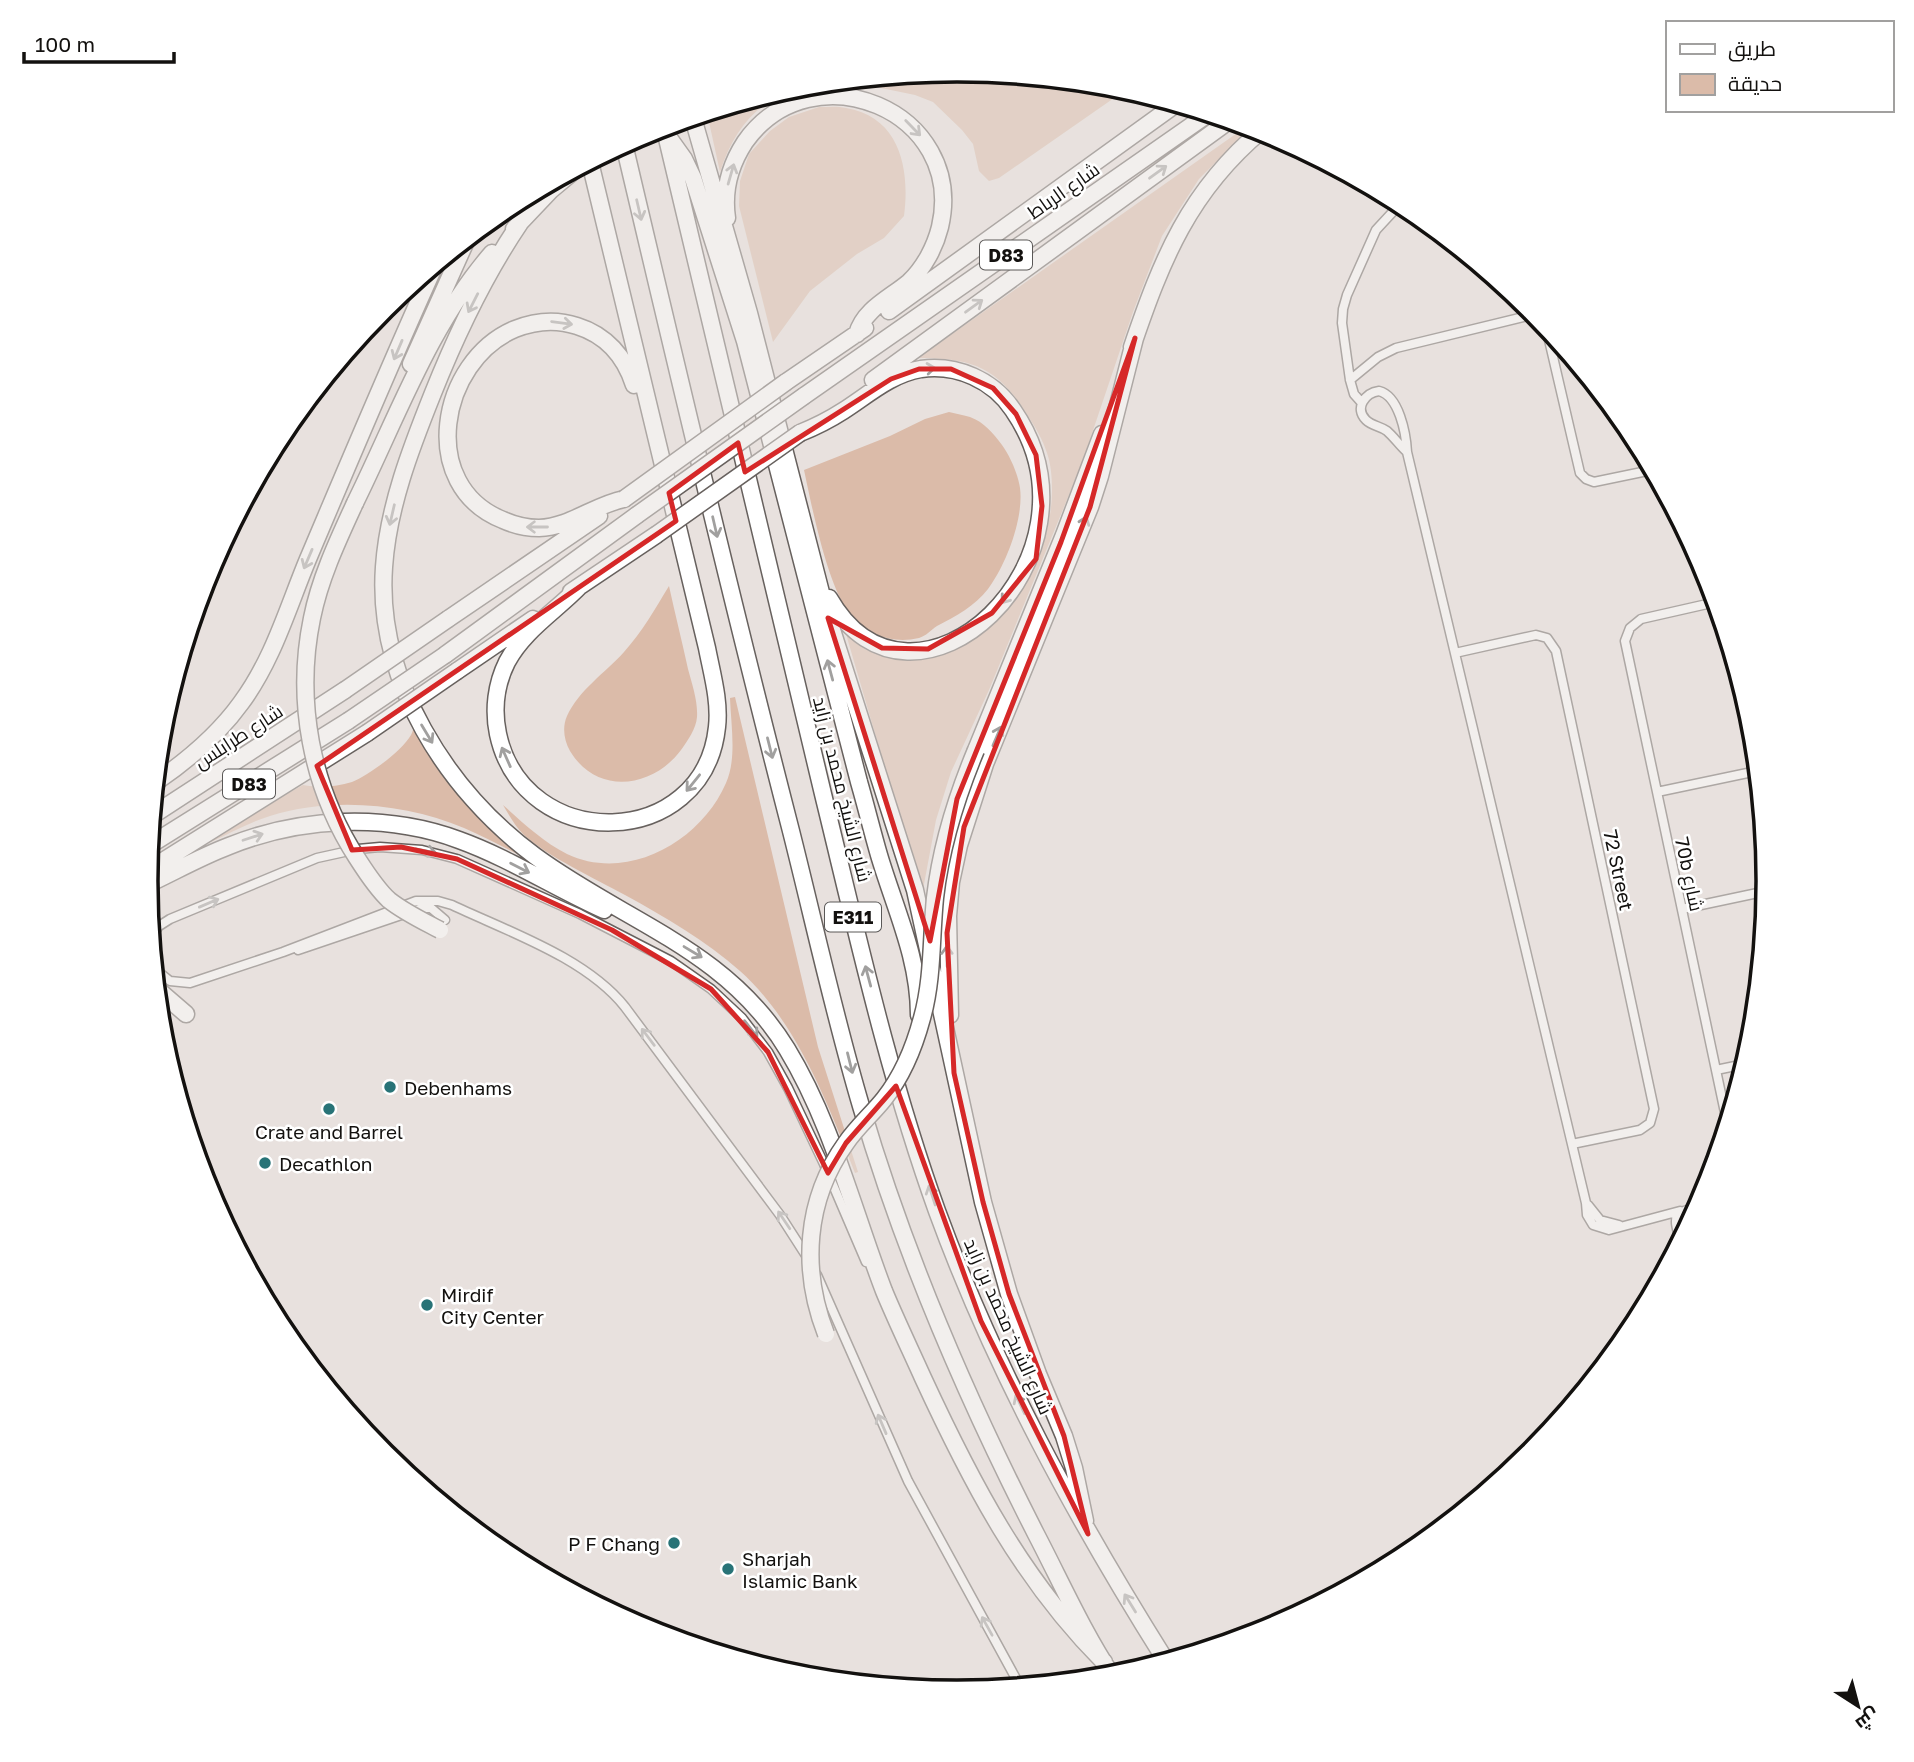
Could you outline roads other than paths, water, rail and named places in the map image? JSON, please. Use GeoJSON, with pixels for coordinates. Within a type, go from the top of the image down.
{"type":"FeatureCollection","features":[{"type":"Feature","properties":{"kind":"highway"},"geometry":{"type":"LineString","coordinates":[[749,313],[726,212],[728,180],[736,158],[759,127],[793,104],[834,95],[861,98],[899,115],[917,132],[936,163],[943,200],[940,225],[926,260],[911,280],[866,316],[857,334]]}},
{"type":"Feature","properties":{"kind":"highway","name":"شارع الرباط"},"geometry":{"type":"LineString","coordinates":[[624,499],[1168,110]]}},
{"type":"Feature","properties":{"kind":"highway","name":"شارع الرباط"},"geometry":{"type":"LineString","coordinates":[[160,839],[348,720],[445,654],[804,396],[1199,120]]}},
{"type":"Feature","properties":{"kind":"highway"},"geometry":{"type":"LineString","coordinates":[[696,126],[749,313],[825,608],[915,890],[983,1202],[1009,1294],[1064,1436],[1088,1534]]}},
{"type":"Feature","properties":{"kind":"highway"},"geometry":{"type":"LineString","coordinates":[[159,863],[367,733],[656,535],[1220,127]]}},
{"type":"Feature","properties":{"kind":"highway"},"geometry":{"type":"LineString","coordinates":[[669,136],[693,178],[745,341],[879,855],[914,963],[919,997],[918,1032]]}},
{"type":"Feature","properties":{"kind":"highway","name":"شارع الشيخ محمد بن زايد"},"geometry":{"type":"LineString","coordinates":[[667,137],[778,612],[900,1097],[937,1210],[981,1321],[1031,1429],[1088,1534],[1161,1654]]}},
{"type":"Feature","properties":{"kind":"highway"},"geometry":{"type":"LineString","coordinates":[[826,1334],[815,1303],[810,1270],[810,1236],[817,1203],[841,1150],[897,1080],[910,1057],[930,983],[935,898],[943,848],[957,799],[1064,535],[1161,265],[1186,216],[1219,172],[1253,139]]}},
{"type":"Feature","properties":{"kind":"highway","name":"E311"},"geometry":{"type":"LineString","coordinates":[[626,154],[725,570],[861,1106],[894,1206],[973,1402],[1018,1498],[1106,1665]]}},
{"type":"Feature","properties":{"kind":"highway"},"geometry":{"type":"LineString","coordinates":[[580,586],[524,637],[506,664],[496,695],[495,711],[500,744],[521,782],[531,793],[555,810],[582,821],[597,823],[640,819],[680,798],[698,779],[709,758],[718,723],[717,699],[592,171]]}},
{"type":"Feature","properties":{"kind":"highway"},"geometry":{"type":"LineString","coordinates":[[357,498],[452,307],[483,263],[543,198]]}},
{"type":"Feature","properties":{"kind":"highway"},"geometry":{"type":"LineString","coordinates":[[520,223],[486,277],[450,351],[397,494],[388,531],[384,565],[387,628],[418,718],[441,757],[470,795],[511,837],[534,855],[701,956],[742,991],[766,1018],[786,1048],[819,1111],[885,1292],[957,1452],[997,1523],[1045,1597],[1072,1631],[1104,1662]]}},
{"type":"Feature","properties":{"kind":"highway"},"geometry":{"type":"LineString","coordinates":[[441,927],[398,907],[379,889],[349,845],[326,797],[308,734],[306,657],[312,617],[323,578],[381,432],[459,256]]}},
{"type":"Feature","properties":{"kind":"highway"},"geometry":{"type":"LineString","coordinates":[[165,776],[181,765],[216,732],[257,679],[427,282]]}},
{"type":"Feature","properties":{"kind":"highway"},"geometry":{"type":"LineString","coordinates":[[624,499],[599,506],[573,520],[551,527],[528,527],[492,516],[470,498],[454,471],[448,439],[454,394],[472,362],[500,337],[535,323],[565,323],[593,333],[611,346],[625,363],[641,404],[651,418]]}},
{"type":"Feature","properties":{"kind":"highway"},"geometry":{"type":"LineString","coordinates":[[954,1073],[947,933],[951,882],[959,845],[985,764],[1090,507],[1135,338]]}},
{"type":"Feature","properties":{"kind":"highway"},"geometry":{"type":"LineString","coordinates":[[800,433],[829,419],[900,375],[930,368],[951,369],[973,376],[993,388],[1009,404],[1030,439],[1036,455],[1042,489],[1036,540],[1031,557],[1015,587],[979,624],[939,646],[917,651],[893,650],[861,637],[838,613],[814,563]]}},
{"type":"Feature","properties":{"kind":"highway","name":"شارع طرابلس"},"geometry":{"type":"LineString","coordinates":[[162,809],[345,690],[624,499]]}},
{"type":"Feature","properties":{"kind":"highway"},"geometry":{"type":"LineString","coordinates":[[158,879],[209,854],[270,832],[337,822],[393,824],[458,839],[596,906],[658,932]]}},
{"type":"Feature","properties":{"kind":"highway"},"geometry":{"type":"LineString","coordinates":[[167,998],[186,1014]]}},
{"type":"Feature","properties":{"kind":"street"},"geometry":{"type":"LineString","coordinates":[[1362,403],[1354,394],[1350,380],[1342,323],[1347,295],[1376,230],[1393,212]]}},
{"type":"Feature","properties":{"kind":"street"},"geometry":{"type":"LineString","coordinates":[[1350,380],[1378,357],[1396,348],[1523,317]]}},
{"type":"Feature","properties":{"kind":"street"},"geometry":{"type":"LineString","coordinates":[[1550,346],[1578,468],[1586,479],[1594,482],[1643,472]]}},
{"type":"Feature","properties":{"kind":"street"},"geometry":{"type":"LineString","coordinates":[[1407,452],[1387,431],[1367,421],[1362,413],[1362,403],[1367,395],[1375,391],[1391,396],[1404,432],[1586,1203],[1600,1220],[1620,1225],[1684,1211]]}},
{"type":"Feature","properties":{"kind":"street","name":"70b شارع"},"geometry":{"type":"LineString","coordinates":[[1706,604],[1646,617],[1633,624],[1627,633],[1625,645],[1723,1105]]}},
{"type":"Feature","properties":{"kind":"street","name":"72 Street"},"geometry":{"type":"LineString","coordinates":[[1455,653],[1536,635],[1546,638],[1556,650],[1654,1109],[1650,1123],[1640,1130],[1572,1144]]}},
{"type":"Feature","properties":{"kind":"street"},"geometry":{"type":"LineString","coordinates":[[1657,792],[1748,773]]}},
{"type":"Feature","properties":{"kind":"street"},"geometry":{"type":"LineString","coordinates":[[160,926],[297,866],[337,853],[380,847],[422,850],[457,859],[580,914],[671,961],[694,976],[727,1003],[755,1034],[788,1088],[859,1247],[885,1292]]}},
{"type":"Feature","properties":{"kind":"street"},"geometry":{"type":"LineString","coordinates":[[1682,909],[1756,893]]}},
{"type":"Feature","properties":{"kind":"street"},"geometry":{"type":"LineString","coordinates":[[164,976],[170,981],[190,983],[283,952],[416,901],[438,901],[452,905],[574,963],[607,987],[680,1079],[796,1238],[822,1287],[908,1481],[1015,1677]]}},
{"type":"Feature","properties":{"kind":"street"},"geometry":{"type":"LineString","coordinates":[[283,952],[306,948],[422,908],[431,908],[441,927]]}},
{"type":"Feature","properties":{"kind":"street"},"geometry":{"type":"LineString","coordinates":[[1716,1070],[1734,1066]]}},
{"type":"Feature","properties":{"kind":"street"},"geometry":{"type":"LineString","coordinates":[[1676,1228],[1674,1220],[1679,1212]]}},
{"type":"Feature","properties":{"kind":"place","name":"Debenhams"},"geometry":{"type":"Point","coordinates":[390,1087]}},
{"type":"Feature","properties":{"kind":"place","name":"Crate and Barrel"},"geometry":{"type":"Point","coordinates":[329,1109]}},
{"type":"Feature","properties":{"kind":"place","name":"Decathlon"},"geometry":{"type":"Point","coordinates":[265,1163]}},
{"type":"Feature","properties":{"kind":"place","name":"Mirdif City Center"},"geometry":{"type":"Point","coordinates":[427,1305]}},
{"type":"Feature","properties":{"kind":"place","name":"P F Chang"},"geometry":{"type":"Point","coordinates":[674,1543]}},
{"type":"Feature","properties":{"kind":"place","name":"Sharjah Islamic Bank"},"geometry":{"type":"Point","coordinates":[728,1569]}}]}
